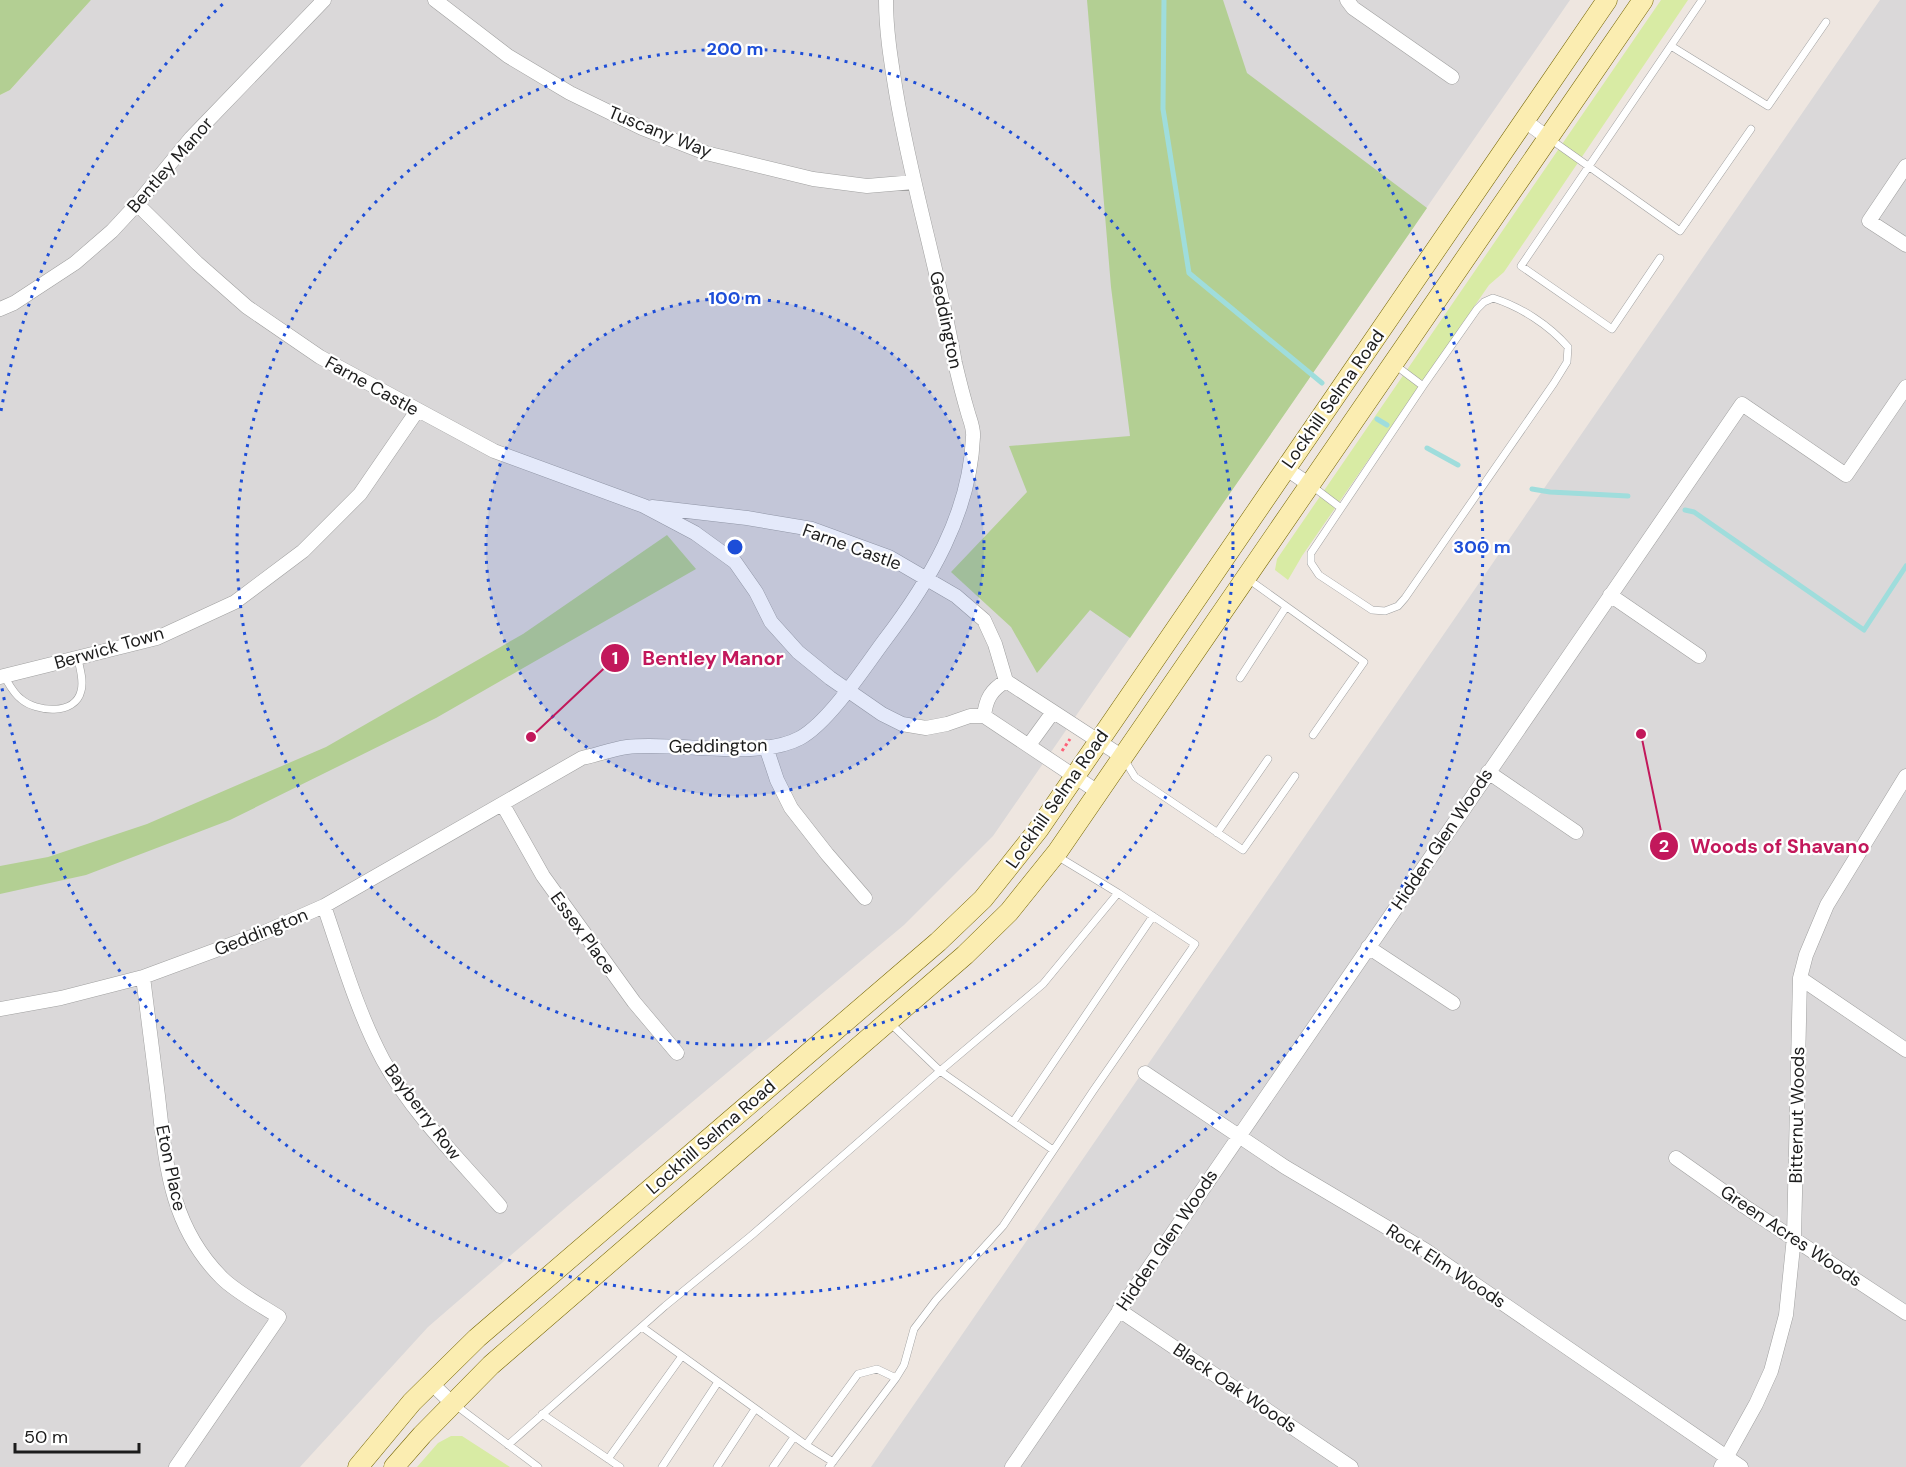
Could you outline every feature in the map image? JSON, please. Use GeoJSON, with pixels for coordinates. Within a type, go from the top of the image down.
{"type":"FeatureCollection","features":[{"type":"Feature","properties":{"kind":"main road","name":"Lockhill Selma Road"},"geometry":{"type":"LineString","coordinates":[[358,1467],[412,1402],[477,1338],[938,942],[983,899],[1025,847],[1075,777],[1608,0]]}},
{"type":"Feature","properties":{"kind":"main road","name":"Lockhill Selma Road"},"geometry":{"type":"LineString","coordinates":[[394,1467],[491,1365],[965,955],[1009,912],[1055,854],[1123,757],[1643,0]]}},
{"type":"Feature","properties":{"kind":"street","name":"Bentley Manor"},"geometry":{"type":"LineString","coordinates":[[0,309],[14,303],[75,263],[112,231],[191,138],[324,0]]}},
{"type":"Feature","properties":{"kind":"street","name":"Tuscany Way"},"geometry":{"type":"LineString","coordinates":[[435,0],[508,57],[570,93],[642,128],[706,153],[813,180],[867,186],[914,182]]}},
{"type":"Feature","properties":{"kind":"street","name":"Geddington"},"geometry":{"type":"LineString","coordinates":[[0,1010],[61,998],[143,977],[265,932],[324,906],[582,758],[626,747],[678,746],[735,750],[775,746],[800,738],[822,720],[895,627],[927,579],[950,535],[964,494],[974,435],[958,377],[945,306],[901,121],[890,55],[886,0]]}},
{"type":"Feature","properties":{"kind":"street"},"geometry":{"type":"LineString","coordinates":[[1347,0],[1353,8],[1452,77]]}},
{"type":"Feature","properties":{"kind":"street"},"geometry":{"type":"LineString","coordinates":[[1525,121],[1548,138]]}},
{"type":"Feature","properties":{"kind":"street"},"geometry":{"type":"LineString","coordinates":[[1906,166],[1869,221],[1906,245]]}},
{"type":"Feature","properties":{"kind":"street","name":"Farne Castle"},"geometry":{"type":"LineString","coordinates":[[137,204],[197,263],[247,307],[320,357],[494,451],[644,506],[695,533],[735,562],[756,592],[771,622],[798,652],[830,678],[882,714],[902,724],[926,728],[970,716],[984,716]]}},
{"type":"Feature","properties":{"kind":"street","name":"Hidden Glen Woods"},"geometry":{"type":"LineString","coordinates":[[1012,1467],[1742,404],[1846,475],[1906,387]]}},
{"type":"Feature","properties":{"kind":"street","name":"Berwick Town"},"geometry":{"type":"LineString","coordinates":[[2,677],[157,638],[235,602],[303,551],[360,494],[417,411]]}},
{"type":"Feature","properties":{"kind":"street"},"geometry":{"type":"LineString","coordinates":[[1285,468],[1310,485]]}},
{"type":"Feature","properties":{"kind":"street","name":"Farne Castle"},"geometry":{"type":"LineString","coordinates":[[644,506],[747,518],[812,529],[889,557],[956,596],[984,620],[995,644],[1006,681]]}},
{"type":"Feature","properties":{"kind":"street"},"geometry":{"type":"LineString","coordinates":[[1610,595],[1699,656]]}},
{"type":"Feature","properties":{"kind":"street"},"geometry":{"type":"LineString","coordinates":[[1098,792],[984,716],[985,701],[995,687],[1006,681],[1123,757]]}},
{"type":"Feature","properties":{"kind":"street"},"geometry":{"type":"LineString","coordinates":[[1029,745],[1053,712]]}},
{"type":"Feature","properties":{"kind":"street"},"geometry":{"type":"LineString","coordinates":[[766,747],[777,780],[791,808],[865,898]]}},
{"type":"Feature","properties":{"kind":"street"},"geometry":{"type":"LineString","coordinates":[[1488,772],[1576,832]]}},
{"type":"Feature","properties":{"kind":"street","name":"Bitternut Woods"},"geometry":{"type":"LineString","coordinates":[[1724,1462],[1756,1404],[1771,1371],[1786,1315],[1794,1237],[1800,978],[1806,955],[1827,905],[1906,778]]}},
{"type":"Feature","properties":{"kind":"street","name":"Essex Place"},"geometry":{"type":"LineString","coordinates":[[503,805],[543,876],[574,921],[634,1002],[677,1053]]}},
{"type":"Feature","properties":{"kind":"street","name":"Bayberry Row"},"geometry":{"type":"LineString","coordinates":[[324,906],[360,1011],[384,1061],[437,1135],[500,1206]]}},
{"type":"Feature","properties":{"kind":"street"},"geometry":{"type":"LineString","coordinates":[[1368,947],[1452,1004]]}},
{"type":"Feature","properties":{"kind":"street","name":"Eton Place"},"geometry":{"type":"LineString","coordinates":[[143,977],[166,1160],[173,1194],[185,1227],[202,1255],[224,1279],[279,1317],[177,1467]]}},
{"type":"Feature","properties":{"kind":"street"},"geometry":{"type":"LineString","coordinates":[[1800,978],[1906,1050]]}},
{"type":"Feature","properties":{"kind":"street"},"geometry":{"type":"LineString","coordinates":[[871,999],[888,1021]]}},
{"type":"Feature","properties":{"kind":"street","name":"Rock Elm Woods"},"geometry":{"type":"LineString","coordinates":[[1145,1073],[1285,1167],[1425,1250],[1724,1462],[1741,1467]]}},
{"type":"Feature","properties":{"kind":"street","name":"Green Acres Woods"},"geometry":{"type":"LineString","coordinates":[[1676,1158],[1744,1206],[1906,1313]]}},
{"type":"Feature","properties":{"kind":"street","name":"Black Oak Woods"},"geometry":{"type":"LineString","coordinates":[[1119,1310],[1351,1467]]}},
{"type":"Feature","properties":{"kind":"street"},"geometry":{"type":"LineString","coordinates":[[431,1383],[453,1404]]}},
{"type":"Feature","properties":{"kind":"lane"},"geometry":{"type":"LineString","coordinates":[[1660,258],[1612,329],[1521,266],[1702,0]]}},
{"type":"Feature","properties":{"kind":"lane"},"geometry":{"type":"LineString","coordinates":[[1671,46],[1768,106],[1826,22]]}},
{"type":"Feature","properties":{"kind":"lane"},"geometry":{"type":"LineString","coordinates":[[1548,138],[1680,231],[1751,129]]}},
{"type":"Feature","properties":{"kind":"lane"},"geometry":{"type":"LineString","coordinates":[[1493,298],[1512,304],[1559,337],[1568,347],[1567,362],[1554,383],[1405,598],[1398,606],[1385,611],[1372,610],[1319,575],[1311,563],[1311,553],[1423,386],[1477,309],[1484,302],[1493,298]]}},
{"type":"Feature","properties":{"kind":"lane"},"geometry":{"type":"LineString","coordinates":[[1393,364],[1423,386]]}},
{"type":"Feature","properties":{"kind":"lane"},"geometry":{"type":"LineString","coordinates":[[1310,485],[1341,508]]}},
{"type":"Feature","properties":{"kind":"lane"},"geometry":{"type":"LineString","coordinates":[[1245,578],[1364,662],[1313,735]]}},
{"type":"Feature","properties":{"kind":"lane"},"geometry":{"type":"LineString","coordinates":[[1240,678],[1286,607]]}},
{"type":"Feature","properties":{"kind":"lane"},"geometry":{"type":"LineString","coordinates":[[2,677],[29,705],[46,709],[61,708],[74,702],[81,691],[78,658]]}},
{"type":"Feature","properties":{"kind":"lane"},"geometry":{"type":"LineString","coordinates":[[1123,757],[1135,777],[1243,850],[1296,776]]}},
{"type":"Feature","properties":{"kind":"lane"},"geometry":{"type":"LineString","coordinates":[[1217,833],[1268,759]]}},
{"type":"Feature","properties":{"kind":"lane"},"geometry":{"type":"LineString","coordinates":[[642,1327],[831,1464],[904,1365],[914,1329],[936,1300],[1003,1226],[1195,944],[1055,854]]}},
{"type":"Feature","properties":{"kind":"lane"},"geometry":{"type":"LineString","coordinates":[[508,1445],[1042,984],[1118,893]]}},
{"type":"Feature","properties":{"kind":"lane"},"geometry":{"type":"LineString","coordinates":[[1013,1122],[1153,916]]}},
{"type":"Feature","properties":{"kind":"lane"},"geometry":{"type":"LineString","coordinates":[[888,1021],[940,1071],[1053,1150]]}},
{"type":"Feature","properties":{"kind":"lane"},"geometry":{"type":"LineString","coordinates":[[608,1459],[682,1356]]}},
{"type":"Feature","properties":{"kind":"lane"},"geometry":{"type":"LineString","coordinates":[[806,1445],[858,1374],[877,1369],[896,1378]]}},
{"type":"Feature","properties":{"kind":"lane"},"geometry":{"type":"LineString","coordinates":[[662,1467],[718,1382]]}},
{"type":"Feature","properties":{"kind":"lane"},"geometry":{"type":"LineString","coordinates":[[453,1404],[538,1467]]}},
{"type":"Feature","properties":{"kind":"lane"},"geometry":{"type":"LineString","coordinates":[[717,1467],[755,1409]]}},
{"type":"Feature","properties":{"kind":"lane"},"geometry":{"type":"LineString","coordinates":[[542,1414],[620,1467]]}},
{"type":"Feature","properties":{"kind":"lane"},"geometry":{"type":"LineString","coordinates":[[773,1467],[794,1437]]}},
{"type":"Feature","properties":{"kind":"path"},"geometry":{"type":"LineString","coordinates":[[1061,753],[1071,738]]}},
{"type":"Feature","properties":{"kind":"shaded area"},"geometry":{"type":"Polygon","coordinates":[[[91,0],[1570,0],[993,836],[904,925],[569,1205],[428,1327],[300,1467],[0,1467],[0,95],[10,90],[91,0]]]}},
{"type":"Feature","properties":{"kind":"shaded area"},"geometry":{"type":"Polygon","coordinates":[[[1880,0],[1906,0],[1906,1467],[871,1467],[1880,0]]]}},
{"type":"Feature","properties":{"kind":"green space"},"geometry":{"type":"Polygon","coordinates":[[[0,0],[91,0],[10,90],[0,95],[0,0]]]}},
{"type":"Feature","properties":{"kind":"green space"},"geometry":{"type":"Polygon","coordinates":[[[1087,0],[1223,0],[1247,73],[1427,208],[1130,638],[1090,610],[1037,673],[1011,627],[951,572],[1027,492],[1009,446],[1130,436],[1111,287],[1087,0]]]}},
{"type":"Feature","properties":{"kind":"green space"},"geometry":{"type":"Polygon","coordinates":[[[1661,0],[1688,0],[1504,272],[1489,285],[1302,556],[1288,580],[1275,570],[1277,559],[1661,0]]]}},
{"type":"Feature","properties":{"kind":"green space"},"geometry":{"type":"Polygon","coordinates":[[[667,535],[696,569],[436,718],[230,820],[86,875],[0,894],[0,866],[48,857],[147,824],[326,747],[523,634],[667,535]]]}},
{"type":"Feature","properties":{"kind":"green space"},"geometry":{"type":"Polygon","coordinates":[[[451,1436],[462,1436],[510,1467],[417,1467],[438,1443],[451,1436]]]}},
{"type":"Feature","properties":{"kind":"waterway"},"geometry":{"type":"LineString","coordinates":[[1164,0],[1163,109],[1189,273],[1322,383]]}},
{"type":"Feature","properties":{"kind":"waterway"},"geometry":{"type":"LineString","coordinates":[[1377,419],[1387,425]]}},
{"type":"Feature","properties":{"kind":"waterway"},"geometry":{"type":"LineString","coordinates":[[1427,448],[1458,465]]}},
{"type":"Feature","properties":{"kind":"waterway"},"geometry":{"type":"LineString","coordinates":[[1532,489],[1628,496]]}},
{"type":"Feature","properties":{"kind":"waterway"},"geometry":{"type":"LineString","coordinates":[[1685,510],[1694,512],[1864,630],[1906,566]]}},
{"type":"Feature","properties":{"kind":"place","name":"Woods of Shavano"},"geometry":{"type":"Point","coordinates":[1641,734]}},
{"type":"Feature","properties":{"kind":"place","name":"Bentley Manor"},"geometry":{"type":"Point","coordinates":[531,737]}}]}
